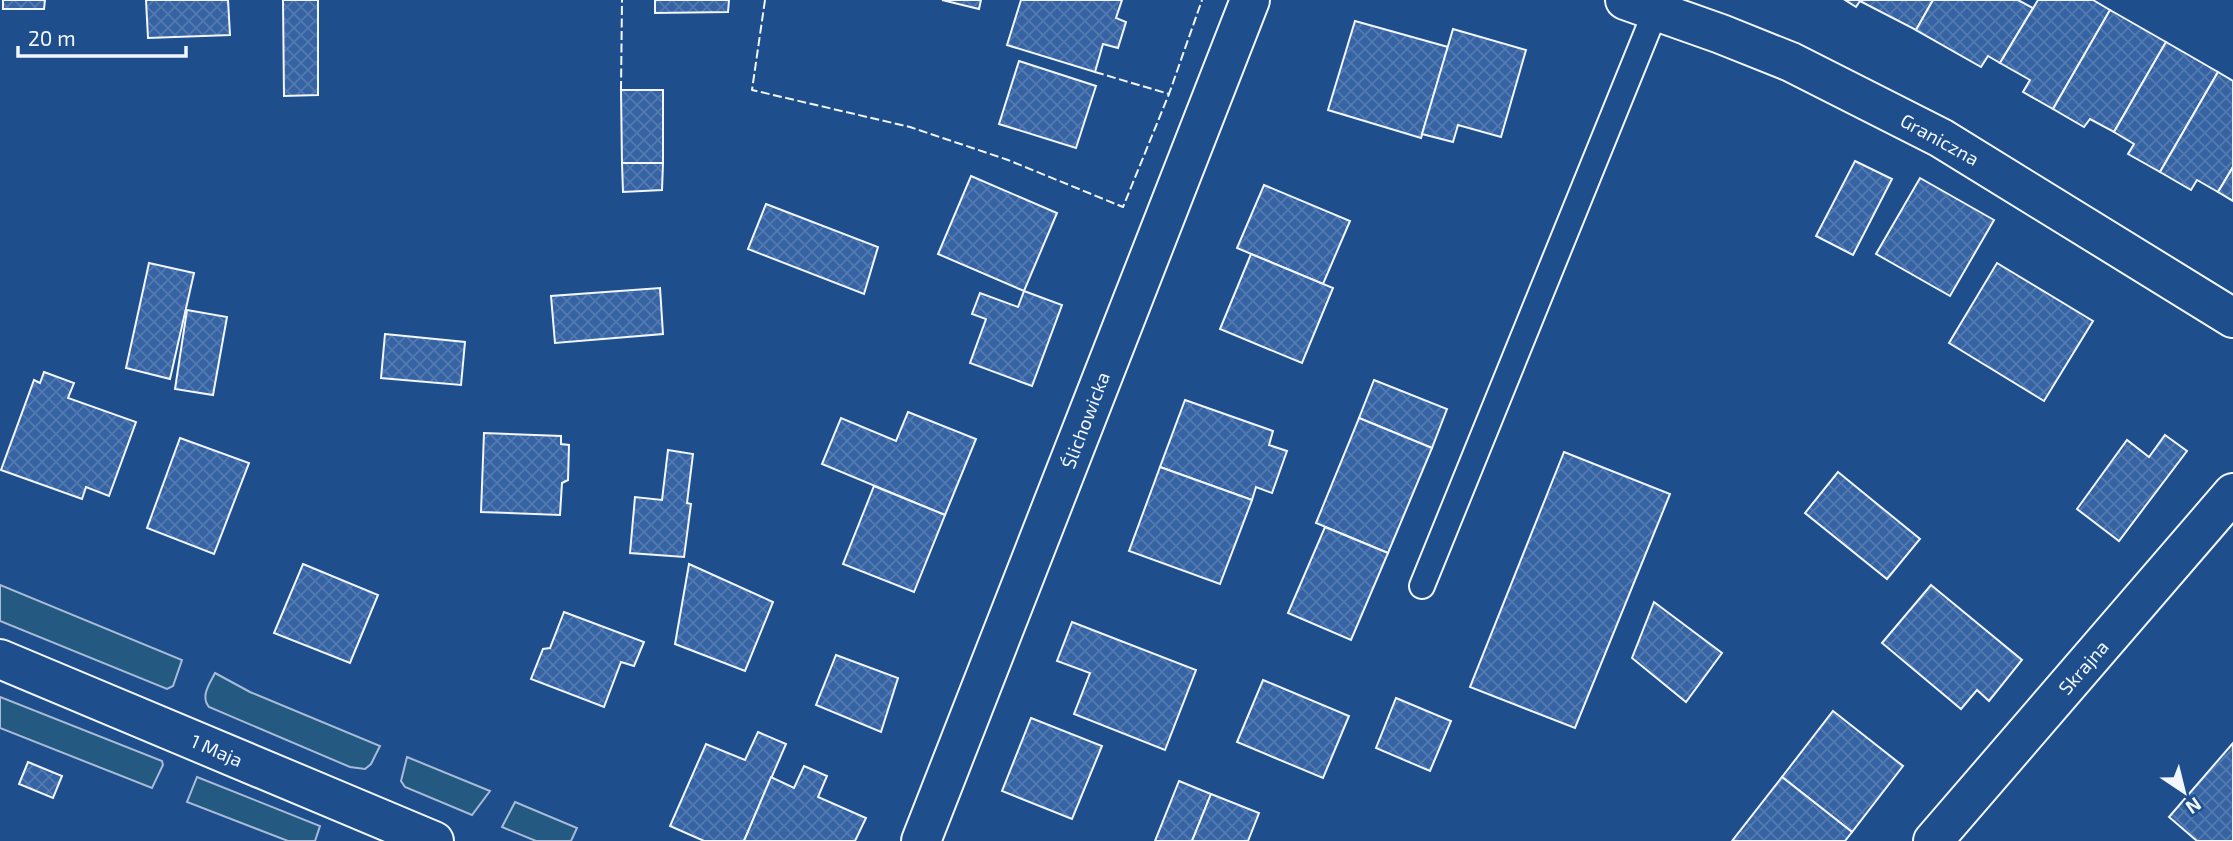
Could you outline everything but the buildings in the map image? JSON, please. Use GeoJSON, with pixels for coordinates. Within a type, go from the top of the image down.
{"type":"FeatureCollection","features":[{"type":"Feature","properties":{"kind":"street","name":"Ślichowicka"},"geometry":{"type":"LineString","coordinates":[[921,841],[1250,0]]}},
{"type":"Feature","properties":{"kind":"street","name":"Graniczna"},"geometry":{"type":"LineString","coordinates":[[1641,5],[1791,62],[1941,138],[2233,318]]}},
{"type":"Feature","properties":{"kind":"street","name":"Skrajna"},"geometry":{"type":"LineString","coordinates":[[1933,841],[2233,493]]}},
{"type":"Feature","properties":{"kind":"street","name":"1 Maja"},"geometry":{"type":"LineString","coordinates":[[0,659],[433,841]]}},
{"type":"Feature","properties":{"kind":"lane"},"geometry":{"type":"LineString","coordinates":[[1422,586],[1641,5]]}},
{"type":"Feature","properties":{"kind":"shaded area"},"geometry":{"type":"Polygon","coordinates":[[[0,585],[182,660],[173,686],[167,689],[0,621],[0,585]]]}},
{"type":"Feature","properties":{"kind":"shaded area"},"geometry":{"type":"Polygon","coordinates":[[[215,673],[250,692],[380,746],[371,764],[365,769],[350,767],[209,707],[205,698],[215,673]]]}},
{"type":"Feature","properties":{"kind":"shaded area"},"geometry":{"type":"Polygon","coordinates":[[[0,697],[162,761],[163,765],[152,788],[0,728],[0,697]]]}},
{"type":"Feature","properties":{"kind":"shaded area"},"geometry":{"type":"Polygon","coordinates":[[[407,757],[490,791],[472,815],[405,787],[401,781],[407,757]]]}},
{"type":"Feature","properties":{"kind":"shaded area"},"geometry":{"type":"Polygon","coordinates":[[[197,777],[320,826],[315,841],[288,841],[187,802],[197,777]]]}},
{"type":"Feature","properties":{"kind":"shaded area"},"geometry":{"type":"Polygon","coordinates":[[[515,802],[577,828],[571,841],[536,841],[502,827],[515,802]]]}},
{"type":"Feature","properties":{"kind":"fence"},"geometry":{"type":"LineString","coordinates":[[621,90],[622,0]]}},
{"type":"Feature","properties":{"kind":"fence"},"geometry":{"type":"LineString","coordinates":[[765,0],[752,90],[910,127],[1008,160],[1123,207],[1169,94]]}},
{"type":"Feature","properties":{"kind":"fence"},"geometry":{"type":"LineString","coordinates":[[1095,72],[1169,94],[1202,0]]}}]}
